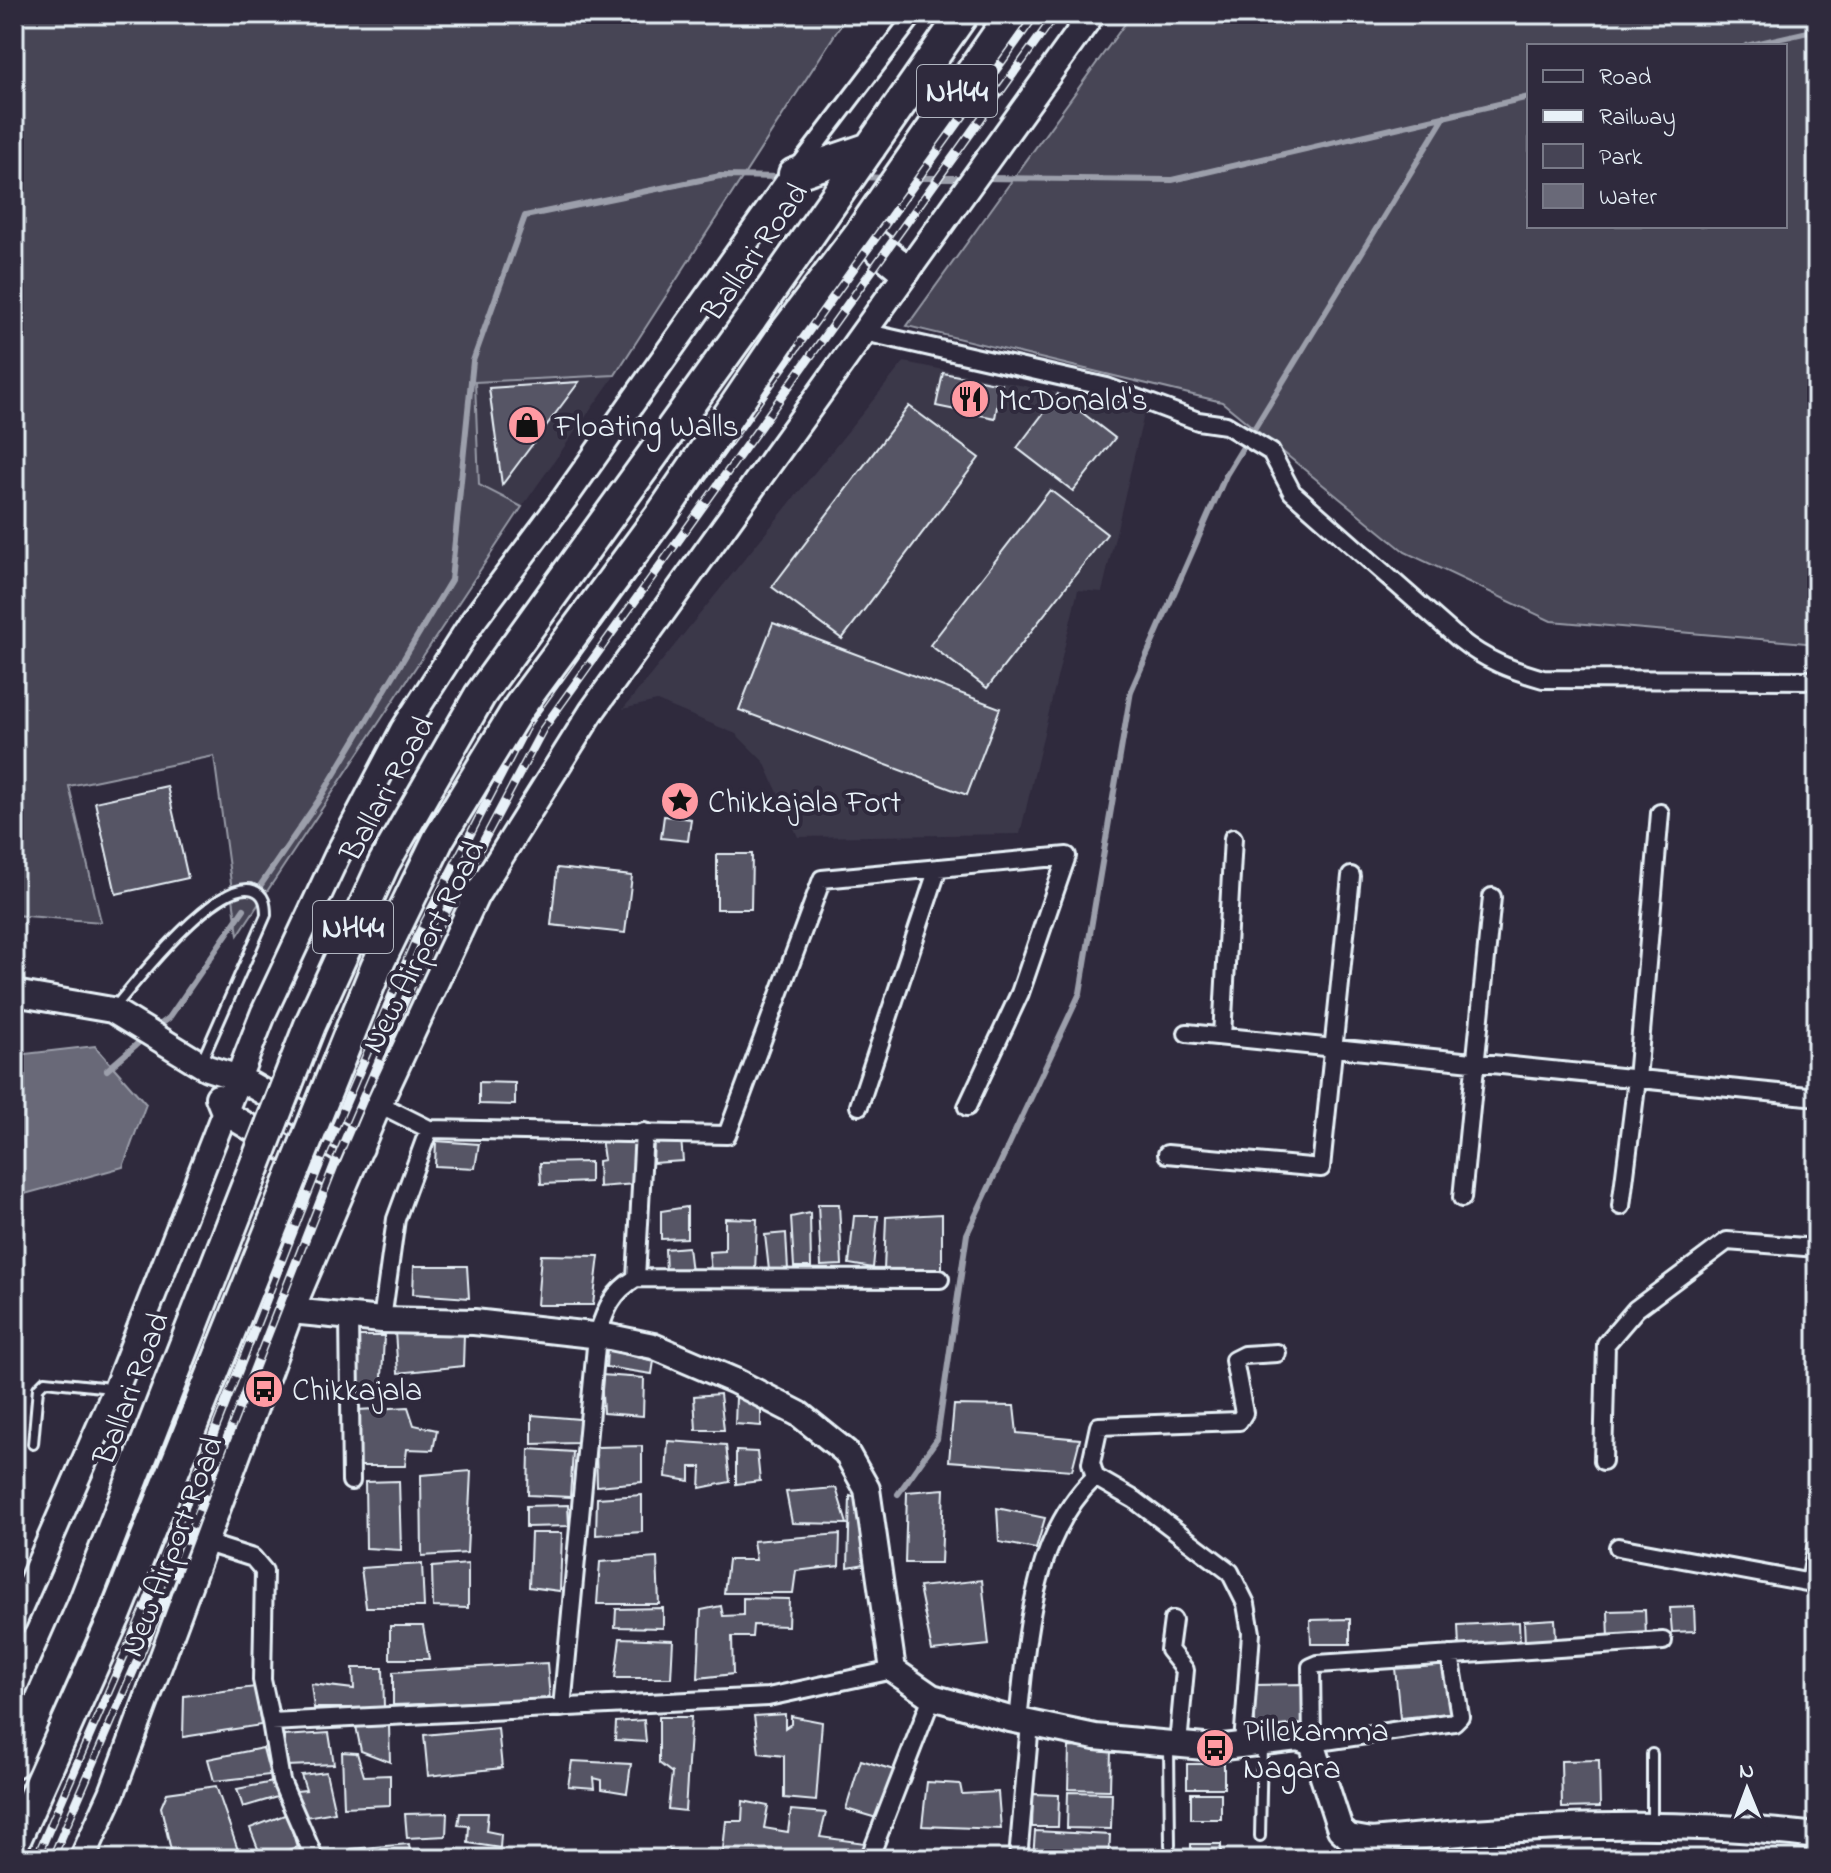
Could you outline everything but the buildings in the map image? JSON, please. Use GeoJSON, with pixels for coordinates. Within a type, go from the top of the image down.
{"type":"FeatureCollection","features":[{"type":"Feature","properties":{"kind":"highway","name":"NH44"},"geometry":{"type":"LineString","coordinates":[[857,167],[963,14]]}},
{"type":"Feature","properties":{"kind":"highway","name":"NH44"},"geometry":{"type":"LineString","coordinates":[[14,1842],[115,1616],[376,968],[439,838],[519,707],[663,512],[783,335],[860,233],[1012,14]]}},
{"type":"Feature","properties":{"kind":"highway"},"geometry":{"type":"LineString","coordinates":[[791,178],[857,167]]}},
{"type":"Feature","properties":{"kind":"highway","name":"Ballari Road"},"geometry":{"type":"LineString","coordinates":[[14,1762],[84,1603],[310,1025],[384,863],[480,695],[857,167]]}},
{"type":"Feature","properties":{"kind":"highway"},"geometry":{"type":"LineString","coordinates":[[860,233],[905,270]]}},
{"type":"Feature","properties":{"kind":"street"},"geometry":{"type":"LineString","coordinates":[[14,1621],[116,1389],[264,1012],[337,856],[403,730],[473,621],[565,498],[791,178],[915,14]]}},
{"type":"Feature","properties":{"kind":"street","name":"New Airport Road"},"geometry":{"type":"LineString","coordinates":[[82,1859],[112,1793],[291,1311],[379,1104],[476,896],[592,711],[864,332],[905,270],[1092,14]]}},
{"type":"Feature","properties":{"kind":"street"},"geometry":{"type":"LineString","coordinates":[[864,332],[1107,387],[1198,421],[1226,425],[1271,452],[1292,492],[1447,629],[1479,655],[1505,667],[1543,679],[1817,680]]}},
{"type":"Feature","properties":{"kind":"street"},"geometry":{"type":"LineString","coordinates":[[1621,1206],[1637,1079],[1660,813]]}},
{"type":"Feature","properties":{"kind":"street"},"geometry":{"type":"LineString","coordinates":[[1222,1036],[1233,838]]}},
{"type":"Feature","properties":{"kind":"street"},"geometry":{"type":"LineString","coordinates":[[379,1104],[429,1129],[727,1135],[822,879],[1067,856],[1020,993],[967,1107]]}},
{"type":"Feature","properties":{"kind":"street"},"geometry":{"type":"LineString","coordinates":[[859,1106],[938,868]]}},
{"type":"Feature","properties":{"kind":"street"},"geometry":{"type":"LineString","coordinates":[[1167,1154],[1321,1168],[1351,876]]}},
{"type":"Feature","properties":{"kind":"street"},"geometry":{"type":"LineString","coordinates":[[1462,1198],[1492,897]]}},
{"type":"Feature","properties":{"kind":"street"},"geometry":{"type":"LineString","coordinates":[[14,993],[112,1010],[204,1066],[239,1078],[361,1148]]}},
{"type":"Feature","properties":{"kind":"street"},"geometry":{"type":"LineString","coordinates":[[1187,1033],[1817,1097]]}},
{"type":"Feature","properties":{"kind":"street"},"geometry":{"type":"LineString","coordinates":[[204,1066],[224,1112],[345,1184]]}},
{"type":"Feature","properties":{"kind":"street"},"geometry":{"type":"LineString","coordinates":[[382,1320],[396,1219],[429,1129]]}},
{"type":"Feature","properties":{"kind":"street"},"geometry":{"type":"LineString","coordinates":[[636,1278],[644,1132]]}},
{"type":"Feature","properties":{"kind":"street"},"geometry":{"type":"LineString","coordinates":[[1603,1461],[1606,1344],[1636,1309],[1727,1241],[1817,1248]]}},
{"type":"Feature","properties":{"kind":"street"},"geometry":{"type":"LineString","coordinates":[[562,1708],[597,1336],[606,1307],[616,1290],[636,1278],[940,1279]]}},
{"type":"Feature","properties":{"kind":"street"},"geometry":{"type":"LineString","coordinates":[[291,1311],[382,1320],[474,1322],[597,1336],[653,1346],[735,1381],[799,1414],[846,1452],[867,1489],[893,1670]]}},
{"type":"Feature","properties":{"kind":"street"},"geometry":{"type":"LineString","coordinates":[[349,1317],[351,1481]]}},
{"type":"Feature","properties":{"kind":"street"},"geometry":{"type":"LineString","coordinates":[[1252,1743],[1251,1633],[1246,1604],[1230,1572],[1135,1500],[1095,1477],[1091,1463],[1099,1426],[1239,1421],[1244,1413],[1234,1360],[1244,1355],[1277,1353]]}},
{"type":"Feature","properties":{"kind":"street"},"geometry":{"type":"LineString","coordinates":[[1018,1859],[1028,1639],[1042,1560],[1095,1477]]}},
{"type":"Feature","properties":{"kind":"street"},"geometry":{"type":"LineString","coordinates":[[206,1543],[253,1558],[264,1571],[262,1680],[281,1781],[304,1841],[315,1859]]}},
{"type":"Feature","properties":{"kind":"street"},"geometry":{"type":"LineString","coordinates":[[1618,1547],[1813,1583],[1817,1543]]}},
{"type":"Feature","properties":{"kind":"street"},"geometry":{"type":"LineString","coordinates":[[1173,1620],[1169,1650],[1185,1670],[1174,1744]]}},
{"type":"Feature","properties":{"kind":"street"},"geometry":{"type":"LineString","coordinates":[[1663,1641],[1311,1667],[1312,1743],[1340,1829],[1349,1837],[1372,1841],[1518,1827],[1652,1827],[1817,1836]]}},
{"type":"Feature","properties":{"kind":"street"},"geometry":{"type":"LineString","coordinates":[[271,1722],[768,1697],[893,1670],[932,1697],[1095,1737],[1215,1748],[1298,1738],[1312,1743],[1454,1722],[1460,1716],[1450,1655]]}},
{"type":"Feature","properties":{"kind":"street"},"geometry":{"type":"LineString","coordinates":[[869,1859],[932,1697]]}},
{"type":"Feature","properties":{"kind":"lane"},"geometry":{"type":"LineString","coordinates":[[112,1010],[150,963],[208,909],[234,891],[249,889],[258,892],[264,900],[266,915],[204,1066]]}},
{"type":"Feature","properties":{"kind":"lane"},"geometry":{"type":"LineString","coordinates":[[33,1444],[38,1388],[45,1381],[116,1389]]}},
{"type":"Feature","properties":{"kind":"lane"},"geometry":{"type":"LineString","coordinates":[[1252,1743],[1260,1836]]}},
{"type":"Feature","properties":{"kind":"lane"},"geometry":{"type":"LineString","coordinates":[[1170,1845],[1174,1744]]}},
{"type":"Feature","properties":{"kind":"lane"},"geometry":{"type":"LineString","coordinates":[[1652,1754],[1652,1827]]}},
{"type":"Feature","properties":{"kind":"shaded area"},"geometry":{"type":"Polygon","coordinates":[[[904,362],[1145,410],[1102,592],[1078,590],[1020,834],[798,837],[764,762],[736,734],[657,701],[623,709],[904,362]]]}},
{"type":"Feature","properties":{"kind":"shaded area"},"geometry":{"type":"Polygon","coordinates":[[[615,375],[522,507],[479,486],[475,381],[615,375]]]}},
{"type":"Feature","properties":{"kind":"green space"},"geometry":{"type":"Polygon","coordinates":[[[14,14],[848,14],[615,375],[475,382],[479,485],[522,507],[238,935],[214,756],[69,786],[101,922],[14,915],[14,14]]]}},
{"type":"Feature","properties":{"kind":"green space"},"geometry":{"type":"Polygon","coordinates":[[[1132,14],[1817,14],[1817,644],[1551,621],[1405,552],[1222,402],[907,326],[1132,14]]]}},
{"type":"Feature","properties":{"kind":"water"},"geometry":{"type":"Polygon","coordinates":[[[95,1046],[146,1104],[123,1167],[14,1197],[14,1050],[25,1054],[95,1046]]]}},
{"type":"Feature","properties":{"kind":"waterway"},"geometry":{"type":"LineString","coordinates":[[1755,44],[1817,30]]}},
{"type":"Feature","properties":{"kind":"waterway"},"geometry":{"type":"LineString","coordinates":[[982,178],[1172,180],[1527,97]]}},
{"type":"Feature","properties":{"kind":"waterway"},"geometry":{"type":"LineString","coordinates":[[898,1494],[937,1439],[967,1234],[1080,993],[1131,691],[1226,475],[1445,116]]}},
{"type":"Feature","properties":{"kind":"waterway"},"geometry":{"type":"LineString","coordinates":[[260,886],[319,800],[451,580],[473,361],[525,216],[720,176],[782,177]]}},
{"type":"Feature","properties":{"kind":"waterway"},"geometry":{"type":"LineString","coordinates":[[862,177],[886,178]]}},
{"type":"Feature","properties":{"kind":"waterway"},"geometry":{"type":"LineString","coordinates":[[910,178],[966,178]]}},
{"type":"Feature","properties":{"kind":"waterway"},"geometry":{"type":"LineString","coordinates":[[156,1028],[169,1018],[244,909]]}},
{"type":"Feature","properties":{"kind":"waterway"},"geometry":{"type":"LineString","coordinates":[[107,1070],[144,1038]]}},
{"type":"Feature","properties":{"kind":"railway"},"geometry":{"type":"LineString","coordinates":[[36,1859],[147,1603],[322,1158],[417,937],[529,721],[1036,14]]}},
{"type":"Feature","properties":{"kind":"railway"},"geometry":{"type":"LineString","coordinates":[[52,1859],[160,1609],[336,1161],[430,942],[543,729],[1056,14]]}},
{"type":"Feature","properties":{"kind":"place","name":"McDonald's"},"geometry":{"type":"Point","coordinates":[970,399]}},
{"type":"Feature","properties":{"kind":"place","name":"Floating Walls"},"geometry":{"type":"Point","coordinates":[527,425]}},
{"type":"Feature","properties":{"kind":"place","name":"Chikkajala Fort"},"geometry":{"type":"Point","coordinates":[680,801]}},
{"type":"Feature","properties":{"kind":"place","name":"Chikkajala"},"geometry":{"type":"Point","coordinates":[264,1389]}},
{"type":"Feature","properties":{"kind":"place","name":"Pillekamma Nagara"},"geometry":{"type":"Point","coordinates":[1215,1748]}}]}
